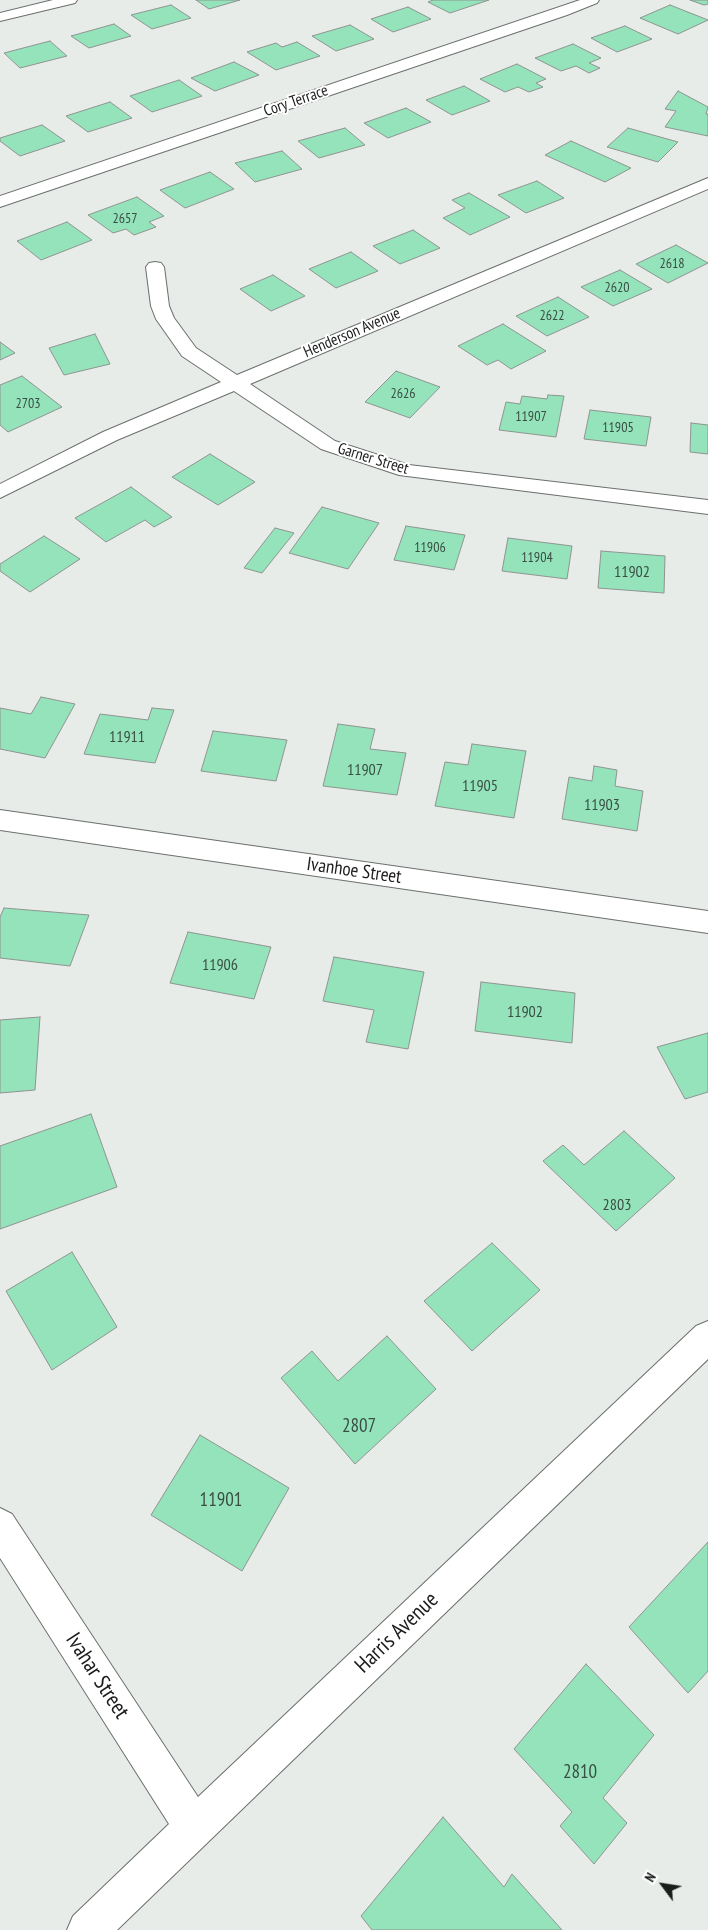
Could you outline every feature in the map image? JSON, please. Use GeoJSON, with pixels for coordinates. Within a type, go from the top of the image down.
{"type":"FeatureCollection","features":[{"type":"Feature","properties":{"kind":"street"},"geometry":{"type":"LineString","coordinates":[[0,17],[70,0]]}},
{"type":"Feature","properties":{"kind":"street","name":"Cory Terrace"},"geometry":{"type":"LineString","coordinates":[[0,202],[562,12],[592,0]]}},
{"type":"Feature","properties":{"kind":"street","name":"Henderson Avenue"},"geometry":{"type":"LineString","coordinates":[[0,492],[110,436],[708,183]]}},
{"type":"Feature","properties":{"kind":"street","name":"Garner Street"},"geometry":{"type":"LineString","coordinates":[[155,267],[160,306],[178,339],[189,352],[232,383],[328,445],[406,471],[708,508]]}},
{"type":"Feature","properties":{"kind":"street","name":"Ivanhoe Street"},"geometry":{"type":"LineString","coordinates":[[0,820],[708,922]]}},
{"type":"Feature","properties":{"kind":"street","name":"Harris Avenue"},"geometry":{"type":"LineString","coordinates":[[87,1930],[708,1337]]}},
{"type":"Feature","properties":{"kind":"street","name":"Ivahar Street"},"geometry":{"type":"LineString","coordinates":[[0,1526],[194,1827]]}},
{"type":"Feature","properties":{"kind":"building"},"geometry":{"type":"Polygon","coordinates":[[[196,0],[240,0],[209,9],[196,0]]]}},
{"type":"Feature","properties":{"kind":"building"},"geometry":{"type":"Polygon","coordinates":[[[433,0],[489,0],[450,13],[428,2],[433,0]]]}},
{"type":"Feature","properties":{"kind":"building"},"geometry":{"type":"Polygon","coordinates":[[[690,0],[708,0],[708,4],[704,5],[690,0]]]}},
{"type":"Feature","properties":{"kind":"building"},"geometry":{"type":"Polygon","coordinates":[[[171,5],[191,18],[152,29],[131,15],[171,5]]]}},
{"type":"Feature","properties":{"kind":"building"},"geometry":{"type":"Polygon","coordinates":[[[670,5],[708,20],[678,34],[640,18],[670,5]]]}},
{"type":"Feature","properties":{"kind":"building"},"geometry":{"type":"Polygon","coordinates":[[[408,7],[431,19],[393,32],[371,19],[408,7]]]}},
{"type":"Feature","properties":{"kind":"building"},"geometry":{"type":"Polygon","coordinates":[[[114,24],[131,36],[89,48],[71,36],[114,24]]]}},
{"type":"Feature","properties":{"kind":"building"},"geometry":{"type":"Polygon","coordinates":[[[350,25],[374,39],[336,51],[312,36],[350,25]]]}},
{"type":"Feature","properties":{"kind":"building"},"geometry":{"type":"Polygon","coordinates":[[[625,26],[652,39],[617,52],[591,38],[625,26]]]}},
{"type":"Feature","properties":{"kind":"building"},"geometry":{"type":"Polygon","coordinates":[[[50,41],[67,56],[20,68],[4,53],[50,41]]]}},
{"type":"Feature","properties":{"kind":"building"},"geometry":{"type":"Polygon","coordinates":[[[297,42],[320,56],[276,70],[247,52],[276,43],[282,47],[297,42]]]}},
{"type":"Feature","properties":{"kind":"building"},"geometry":{"type":"Polygon","coordinates":[[[573,44],[601,58],[589,63],[600,68],[589,73],[576,66],[561,71],[535,58],[573,44]]]}},
{"type":"Feature","properties":{"kind":"building"},"geometry":{"type":"Polygon","coordinates":[[[234,62],[259,75],[215,91],[191,78],[234,62]]]}},
{"type":"Feature","properties":{"kind":"building"},"geometry":{"type":"Polygon","coordinates":[[[517,64],[546,79],[536,83],[543,87],[529,92],[518,87],[505,92],[480,79],[517,64]]]}},
{"type":"Feature","properties":{"kind":"building"},"geometry":{"type":"Polygon","coordinates":[[[179,80],[202,96],[152,112],[130,96],[179,80]]]}},
{"type":"Feature","properties":{"kind":"building"},"geometry":{"type":"Polygon","coordinates":[[[464,86],[490,101],[452,115],[426,100],[464,86]]]}},
{"type":"Feature","properties":{"kind":"building"},"geometry":{"type":"Polygon","coordinates":[[[678,91],[708,107],[706,114],[708,114],[708,136],[665,127],[676,111],[665,109],[678,91]]]}},
{"type":"Feature","properties":{"kind":"building"},"geometry":{"type":"Polygon","coordinates":[[[110,102],[132,118],[88,132],[66,116],[110,102]]]}},
{"type":"Feature","properties":{"kind":"building"},"geometry":{"type":"Polygon","coordinates":[[[406,108],[431,122],[388,138],[364,123],[406,108]]]}},
{"type":"Feature","properties":{"kind":"building"},"geometry":{"type":"Polygon","coordinates":[[[42,125],[65,141],[20,156],[0,141],[0,138],[42,125]]]}},
{"type":"Feature","properties":{"kind":"building"},"geometry":{"type":"Polygon","coordinates":[[[345,128],[365,145],[319,158],[298,141],[345,128]]]}},
{"type":"Feature","properties":{"kind":"building"},"geometry":{"type":"Polygon","coordinates":[[[628,128],[678,142],[658,162],[607,147],[628,128]]]}},
{"type":"Feature","properties":{"kind":"building"},"geometry":{"type":"Polygon","coordinates":[[[571,141],[631,168],[605,182],[545,155],[571,141]]]}},
{"type":"Feature","properties":{"kind":"building"},"geometry":{"type":"Polygon","coordinates":[[[282,151],[302,169],[255,182],[235,163],[282,151]]]}},
{"type":"Feature","properties":{"kind":"building"},"geometry":{"type":"Polygon","coordinates":[[[210,172],[234,189],[185,208],[160,190],[210,172]]]}},
{"type":"Feature","properties":{"kind":"building"},"geometry":{"type":"Polygon","coordinates":[[[537,181],[564,198],[526,213],[498,195],[537,181]]]}},
{"type":"Feature","properties":{"kind":"building"},"geometry":{"type":"Polygon","coordinates":[[[469,193],[510,217],[470,235],[443,218],[465,208],[452,200],[469,193]]]}},
{"type":"Feature","properties":{"kind":"building"},"geometry":{"type":"Polygon","coordinates":[[[137,197],[164,216],[149,222],[156,227],[134,235],[126,229],[113,233],[88,215],[137,197]]]}},
{"type":"Feature","properties":{"kind":"building"},"geometry":{"type":"Polygon","coordinates":[[[67,222],[92,240],[41,260],[17,241],[67,222]]]}},
{"type":"Feature","properties":{"kind":"building"},"geometry":{"type":"Polygon","coordinates":[[[413,230],[440,248],[400,264],[373,246],[413,230]]]}},
{"type":"Feature","properties":{"kind":"building"},"geometry":{"type":"Polygon","coordinates":[[[676,245],[708,263],[668,283],[636,264],[676,245]]]}},
{"type":"Feature","properties":{"kind":"building"},"geometry":{"type":"Polygon","coordinates":[[[351,252],[378,271],[336,288],[309,269],[351,252]]]}},
{"type":"Feature","properties":{"kind":"building"},"geometry":{"type":"Polygon","coordinates":[[[620,270],[652,289],[613,306],[581,287],[620,270]]]}},
{"type":"Feature","properties":{"kind":"building"},"geometry":{"type":"Polygon","coordinates":[[[273,275],[305,296],[271,311],[240,289],[273,275]]]}},
{"type":"Feature","properties":{"kind":"building"},"geometry":{"type":"Polygon","coordinates":[[[558,297],[589,317],[547,336],[516,316],[558,297]]]}},
{"type":"Feature","properties":{"kind":"building"},"geometry":{"type":"Polygon","coordinates":[[[503,324],[546,351],[511,369],[498,360],[487,365],[458,346],[503,324]]]}},
{"type":"Feature","properties":{"kind":"building"},"geometry":{"type":"Polygon","coordinates":[[[95,334],[110,364],[64,375],[49,348],[95,334]]]}},
{"type":"Feature","properties":{"kind":"building"},"geometry":{"type":"Polygon","coordinates":[[[0,342],[15,353],[0,360],[0,342]]]}},
{"type":"Feature","properties":{"kind":"building"},"geometry":{"type":"Polygon","coordinates":[[[396,371],[440,387],[410,418],[365,402],[396,371]]]}},
{"type":"Feature","properties":{"kind":"building"},"geometry":{"type":"Polygon","coordinates":[[[22,376],[62,407],[8,432],[0,425],[0,385],[22,376]]]}},
{"type":"Feature","properties":{"kind":"building"},"geometry":{"type":"Polygon","coordinates":[[[548,395],[564,396],[556,437],[499,430],[506,402],[520,404],[522,396],[547,399],[548,395]]]}},
{"type":"Feature","properties":{"kind":"building"},"geometry":{"type":"Polygon","coordinates":[[[590,410],[651,417],[646,446],[584,439],[590,410]]]}},
{"type":"Feature","properties":{"kind":"building"},"geometry":{"type":"Polygon","coordinates":[[[691,423],[708,425],[708,454],[690,452],[691,423]]]}},
{"type":"Feature","properties":{"kind":"building"},"geometry":{"type":"Polygon","coordinates":[[[210,454],[255,482],[218,505],[172,477],[210,454]]]}},
{"type":"Feature","properties":{"kind":"building"},"geometry":{"type":"Polygon","coordinates":[[[131,487],[172,517],[154,527],[145,520],[106,542],[75,518],[131,487]]]}},
{"type":"Feature","properties":{"kind":"building"},"geometry":{"type":"Polygon","coordinates":[[[322,507],[379,523],[348,569],[289,553],[322,507]]]}},
{"type":"Feature","properties":{"kind":"building"},"geometry":{"type":"Polygon","coordinates":[[[406,526],[465,535],[454,570],[394,560],[406,526]]]}},
{"type":"Feature","properties":{"kind":"building"},"geometry":{"type":"Polygon","coordinates":[[[275,528],[294,533],[262,573],[244,568],[275,528]]]}},
{"type":"Feature","properties":{"kind":"building"},"geometry":{"type":"Polygon","coordinates":[[[44,536],[80,559],[30,592],[0,571],[0,564],[44,536]]]}},
{"type":"Feature","properties":{"kind":"building"},"geometry":{"type":"Polygon","coordinates":[[[508,538],[572,546],[567,579],[502,571],[508,538]]]}},
{"type":"Feature","properties":{"kind":"building"},"geometry":{"type":"Polygon","coordinates":[[[601,551],[665,556],[664,593],[598,588],[601,551]]]}},
{"type":"Feature","properties":{"kind":"building"},"geometry":{"type":"Polygon","coordinates":[[[41,697],[75,704],[45,758],[0,749],[0,708],[31,714],[41,697]]]}},
{"type":"Feature","properties":{"kind":"building"},"geometry":{"type":"Polygon","coordinates":[[[152,708],[174,710],[155,763],[84,754],[100,714],[148,720],[152,708]]]}},
{"type":"Feature","properties":{"kind":"building"},"geometry":{"type":"Polygon","coordinates":[[[338,724],[375,729],[370,749],[406,753],[397,795],[323,786],[338,724]]]}},
{"type":"Feature","properties":{"kind":"building"},"geometry":{"type":"Polygon","coordinates":[[[213,731],[287,740],[276,781],[201,771],[213,731]]]}},
{"type":"Feature","properties":{"kind":"building"},"geometry":{"type":"Polygon","coordinates":[[[472,744],[526,751],[514,818],[435,806],[445,762],[468,765],[472,744]]]}},
{"type":"Feature","properties":{"kind":"building"},"geometry":{"type":"Polygon","coordinates":[[[594,766],[617,770],[615,786],[643,791],[637,831],[562,819],[569,777],[592,781],[594,766]]]}},
{"type":"Feature","properties":{"kind":"building"},"geometry":{"type":"Polygon","coordinates":[[[4,908],[89,915],[70,966],[0,958],[0,917],[4,908]]]}},
{"type":"Feature","properties":{"kind":"building"},"geometry":{"type":"Polygon","coordinates":[[[188,932],[271,947],[254,999],[170,983],[188,932]]]}},
{"type":"Feature","properties":{"kind":"building"},"geometry":{"type":"Polygon","coordinates":[[[334,957],[424,972],[408,1049],[366,1042],[374,1010],[323,1001],[334,957]]]}},
{"type":"Feature","properties":{"kind":"building"},"geometry":{"type":"Polygon","coordinates":[[[481,982],[575,993],[572,1043],[475,1031],[481,982]]]}},
{"type":"Feature","properties":{"kind":"building"},"geometry":{"type":"Polygon","coordinates":[[[40,1017],[35,1090],[0,1093],[0,1020],[40,1017]]]}},
{"type":"Feature","properties":{"kind":"building"},"geometry":{"type":"Polygon","coordinates":[[[708,1033],[708,1092],[685,1099],[657,1047],[708,1033]]]}},
{"type":"Feature","properties":{"kind":"building"},"geometry":{"type":"Polygon","coordinates":[[[91,1114],[117,1187],[0,1229],[0,1146],[91,1114]]]}},
{"type":"Feature","properties":{"kind":"building"},"geometry":{"type":"Polygon","coordinates":[[[624,1131],[675,1178],[616,1231],[543,1161],[563,1145],[584,1165],[624,1131]]]}},
{"type":"Feature","properties":{"kind":"building"},"geometry":{"type":"Polygon","coordinates":[[[492,1243],[540,1290],[472,1351],[424,1301],[492,1243]]]}},
{"type":"Feature","properties":{"kind":"building"},"geometry":{"type":"Polygon","coordinates":[[[72,1252],[117,1327],[52,1370],[6,1291],[72,1252]]]}},
{"type":"Feature","properties":{"kind":"building"},"geometry":{"type":"Polygon","coordinates":[[[387,1336],[436,1389],[355,1464],[281,1378],[312,1351],[338,1381],[387,1336]]]}},
{"type":"Feature","properties":{"kind":"building"},"geometry":{"type":"Polygon","coordinates":[[[200,1435],[289,1488],[242,1571],[151,1515],[200,1435]]]}},
{"type":"Feature","properties":{"kind":"building"},"geometry":{"type":"Polygon","coordinates":[[[708,1542],[708,1671],[688,1693],[629,1627],[708,1542]]]}},
{"type":"Feature","properties":{"kind":"building"},"geometry":{"type":"Polygon","coordinates":[[[586,1664],[654,1735],[603,1798],[627,1823],[594,1864],[560,1826],[572,1812],[514,1749],[586,1664]]]}},
{"type":"Feature","properties":{"kind":"building"},"geometry":{"type":"Polygon","coordinates":[[[443,1817],[504,1887],[512,1874],[562,1930],[372,1930],[361,1916],[443,1817]]]}}]}
